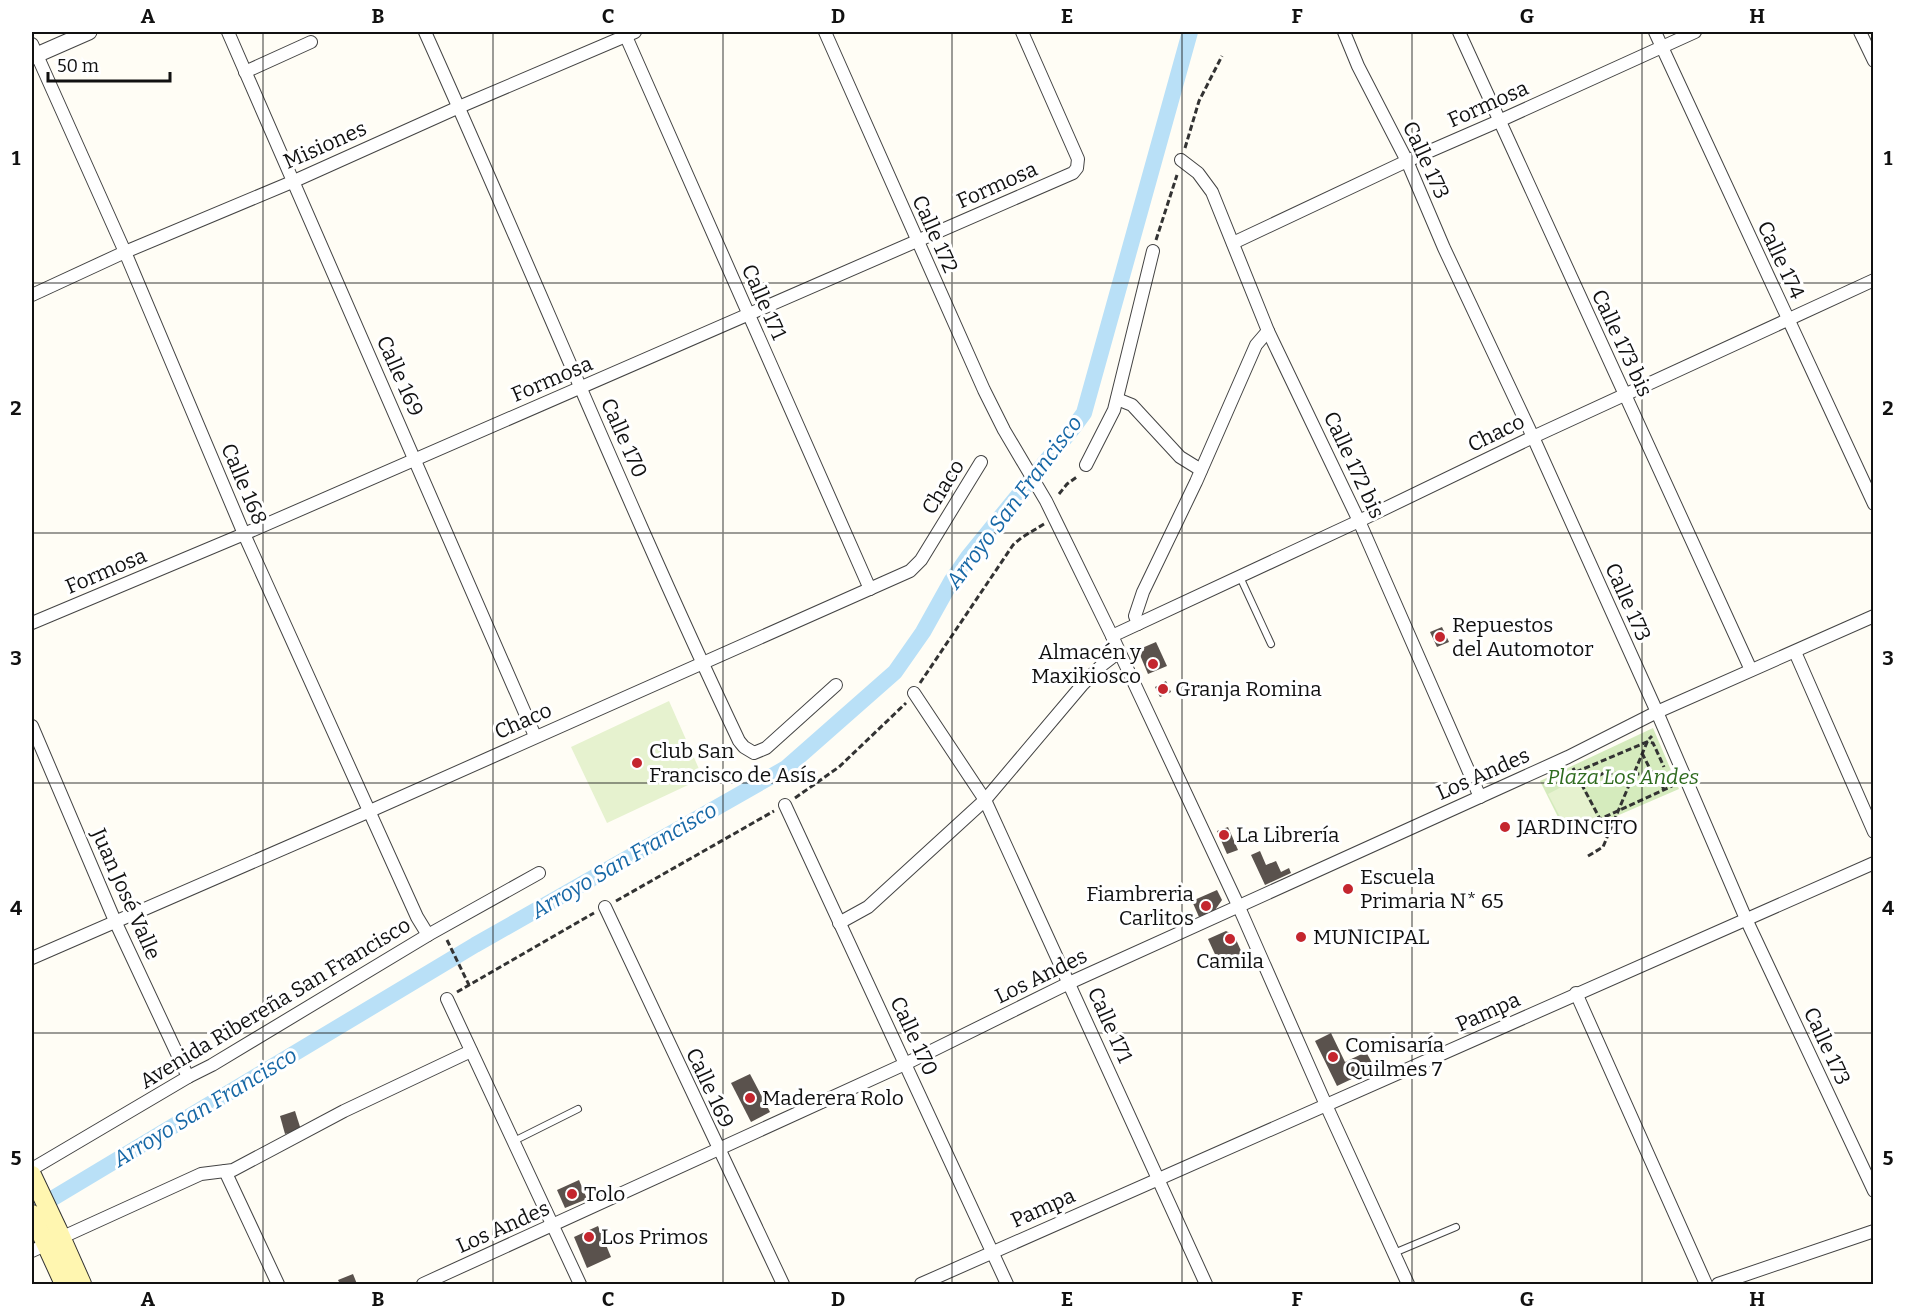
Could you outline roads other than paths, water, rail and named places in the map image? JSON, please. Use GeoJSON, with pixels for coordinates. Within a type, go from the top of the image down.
{"type":"FeatureCollection","features":[{"type":"Feature","properties":{"kind":"main road"},"geometry":{"type":"LineString","coordinates":[[32,1175],[49,1240],[64,1284]]}},
{"type":"Feature","properties":{"kind":"main road"},"geometry":{"type":"LineString","coordinates":[[32,1214],[82,1284]]}},
{"type":"Feature","properties":{"kind":"street"},"geometry":{"type":"LineString","coordinates":[[33,52],[88,32]]}},
{"type":"Feature","properties":{"kind":"street","name":"Calle 169"},"geometry":{"type":"LineString","coordinates":[[228,32],[536,736]]}},
{"type":"Feature","properties":{"kind":"street","name":"Calle 170"},"geometry":{"type":"LineString","coordinates":[[425,32],[580,389],[702,664],[739,741],[754,753],[766,748],[836,685]]}},
{"type":"Feature","properties":{"kind":"street","name":"Calle 172"},"geometry":{"type":"LineString","coordinates":[[825,32],[916,242],[984,390],[1015,449],[1052,499],[1054,518],[1238,905],[1408,1284]]}},
{"type":"Feature","properties":{"kind":"street","name":"Formosa"},"geometry":{"type":"LineString","coordinates":[[32,623],[580,389],[748,313],[1072,173],[1077,168],[1078,159],[1022,32]]}},
{"type":"Feature","properties":{"kind":"street","name":"Calle 173"},"geometry":{"type":"LineString","coordinates":[[1344,32],[1358,66],[1407,161],[1444,248],[1533,437],[1664,727],[1746,919],[1874,1191]]}},
{"type":"Feature","properties":{"kind":"street","name":"Calle 173 bis"},"geometry":{"type":"LineString","coordinates":[[1459,32],[1751,670]]}},
{"type":"Feature","properties":{"kind":"street","name":"Calle 174"},"geometry":{"type":"LineString","coordinates":[[1655,32],[1874,504]]}},
{"type":"Feature","properties":{"kind":"street","name":"Formosa"},"geometry":{"type":"LineString","coordinates":[[1233,243],[1407,161],[1695,32]]}},
{"type":"Feature","properties":{"kind":"street"},"geometry":{"type":"LineString","coordinates":[[1860,32],[1874,61]]}},
{"type":"Feature","properties":{"kind":"street","name":"Misiones"},"geometry":{"type":"LineString","coordinates":[[32,295],[124,252],[292,182],[629,33]]}},
{"type":"Feature","properties":{"kind":"street","name":"Calle 171"},"geometry":{"type":"LineString","coordinates":[[629,33],[748,313],[870,589]]}},
{"type":"Feature","properties":{"kind":"street"},"geometry":{"type":"LineString","coordinates":[[245,72],[311,42]]}},
{"type":"Feature","properties":{"kind":"street","name":"Calle 168"},"geometry":{"type":"LineString","coordinates":[[33,52],[124,252],[244,534],[417,917],[428,935]]}},
{"type":"Feature","properties":{"kind":"street","name":"Calle 172 bis"},"geometry":{"type":"LineString","coordinates":[[1181,160],[1198,174],[1212,192],[1268,331],[1359,521],[1480,796]]}},
{"type":"Feature","properties":{"kind":"street"},"geometry":{"type":"LineString","coordinates":[[1086,465],[1114,410],[1153,251]]}},
{"type":"Feature","properties":{"kind":"street","name":"Chaco"},"geometry":{"type":"LineString","coordinates":[[1112,636],[1533,437],[1874,280]]}},
{"type":"Feature","properties":{"kind":"street"},"geometry":{"type":"LineString","coordinates":[[1138,624],[1135,616],[1143,592],[1201,470],[1256,345],[1268,331]]}},
{"type":"Feature","properties":{"kind":"street"},"geometry":{"type":"LineString","coordinates":[[1117,399],[1132,405],[1180,457],[1201,470]]}},
{"type":"Feature","properties":{"kind":"street","name":"Chaco"},"geometry":{"type":"LineString","coordinates":[[32,958],[900,576],[916,566],[981,462]]}},
{"type":"Feature","properties":{"kind":"street","name":"Los Andes"},"geometry":{"type":"LineString","coordinates":[[423,1284],[905,1064],[1070,982],[1568,757],[1657,712],[1874,616]]}},
{"type":"Feature","properties":{"kind":"street"},"geometry":{"type":"LineString","coordinates":[[840,923],[868,907],[985,800],[1083,684],[1119,652]]}},
{"type":"Feature","properties":{"kind":"street"},"geometry":{"type":"LineString","coordinates":[[1795,652],[1874,832]]}},
{"type":"Feature","properties":{"kind":"street","name":"Calle 171"},"geometry":{"type":"LineString","coordinates":[[914,693],[985,800],[1206,1284]]}},
{"type":"Feature","properties":{"kind":"street","name":"Juan José Valle"},"geometry":{"type":"LineString","coordinates":[[32,726],[115,921],[188,1077]]}},
{"type":"Feature","properties":{"kind":"street","name":"Calle 170"},"geometry":{"type":"LineString","coordinates":[[785,805],[1007,1284]]}},
{"type":"Feature","properties":{"kind":"street","name":"Pampa"},"geometry":{"type":"LineString","coordinates":[[921,1284],[1874,863]]}},
{"type":"Feature","properties":{"kind":"street","name":"Avenida Ribereña San Francisco"},"geometry":{"type":"LineString","coordinates":[[32,1175],[188,1077],[212,1065],[428,935],[539,873]]}},
{"type":"Feature","properties":{"kind":"street","name":"Calle 169"},"geometry":{"type":"LineString","coordinates":[[605,907],[783,1284]]}},
{"type":"Feature","properties":{"kind":"street"},"geometry":{"type":"LineString","coordinates":[[1576,993],[1706,1284]]}},
{"type":"Feature","properties":{"kind":"street"},"geometry":{"type":"LineString","coordinates":[[447,999],[580,1284]]}},
{"type":"Feature","properties":{"kind":"street"},"geometry":{"type":"LineString","coordinates":[[49,1240],[201,1174],[233,1170],[344,1111],[471,1051]]}},
{"type":"Feature","properties":{"kind":"street"},"geometry":{"type":"LineString","coordinates":[[225,1171],[278,1284]]}},
{"type":"Feature","properties":{"kind":"street"},"geometry":{"type":"LineString","coordinates":[[1718,1284],[1874,1231]]}},
{"type":"Feature","properties":{"kind":"lane"},"geometry":{"type":"LineString","coordinates":[[1240,577],[1270,644]]}},
{"type":"Feature","properties":{"kind":"lane"},"geometry":{"type":"LineString","coordinates":[[514,1142],[578,1110]]}},
{"type":"Feature","properties":{"kind":"lane"},"geometry":{"type":"LineString","coordinates":[[1394,1253],[1456,1227]]}},
{"type":"Feature","properties":{"kind":"waterway","name":"Arroyo San Francisco"},"geometry":{"type":"LineString","coordinates":[[35,1209],[475,945],[786,768],[895,672],[923,632],[952,580],[968,557],[1084,413],[1190,32]]}},
{"type":"Feature","properties":{"kind":"place","name":"Repuestos del Automotor"},"geometry":{"type":"Point","coordinates":[1440,637]}},
{"type":"Feature","properties":{"kind":"place","name":"Almacén y Maxikiosco"},"geometry":{"type":"Point","coordinates":[1153,664]}},
{"type":"Feature","properties":{"kind":"place","name":"Granja Romina"},"geometry":{"type":"Point","coordinates":[1163,689]}},
{"type":"Feature","properties":{"kind":"place","name":"Club San Francisco de Asís"},"geometry":{"type":"Point","coordinates":[637,763]}},
{"type":"Feature","properties":{"kind":"place","name":"JARDINCITO"},"geometry":{"type":"Point","coordinates":[1505,827]}},
{"type":"Feature","properties":{"kind":"place","name":"La Librería"},"geometry":{"type":"Point","coordinates":[1224,835]}},
{"type":"Feature","properties":{"kind":"place","name":"Escuela Primaria N* 65"},"geometry":{"type":"Point","coordinates":[1348,889]}},
{"type":"Feature","properties":{"kind":"place","name":"Fiambreria Carlitos"},"geometry":{"type":"Point","coordinates":[1206,906]}},
{"type":"Feature","properties":{"kind":"place","name":"MUNICIPAL"},"geometry":{"type":"Point","coordinates":[1301,937]}},
{"type":"Feature","properties":{"kind":"place","name":"Camila"},"geometry":{"type":"Point","coordinates":[1230,939]}},
{"type":"Feature","properties":{"kind":"place","name":"Comisaría Quilmes 7"},"geometry":{"type":"Point","coordinates":[1333,1057]}},
{"type":"Feature","properties":{"kind":"place","name":"Maderera Rolo"},"geometry":{"type":"Point","coordinates":[750,1098]}},
{"type":"Feature","properties":{"kind":"place","name":"Tolo"},"geometry":{"type":"Point","coordinates":[572,1194]}},
{"type":"Feature","properties":{"kind":"place","name":"Los Primos"},"geometry":{"type":"Point","coordinates":[589,1237]}},
{"type":"Feature","properties":{"kind":"park label","name":"Plaza Los Andes"},"geometry":{"type":"Point","coordinates":[1623,777]}}]}
